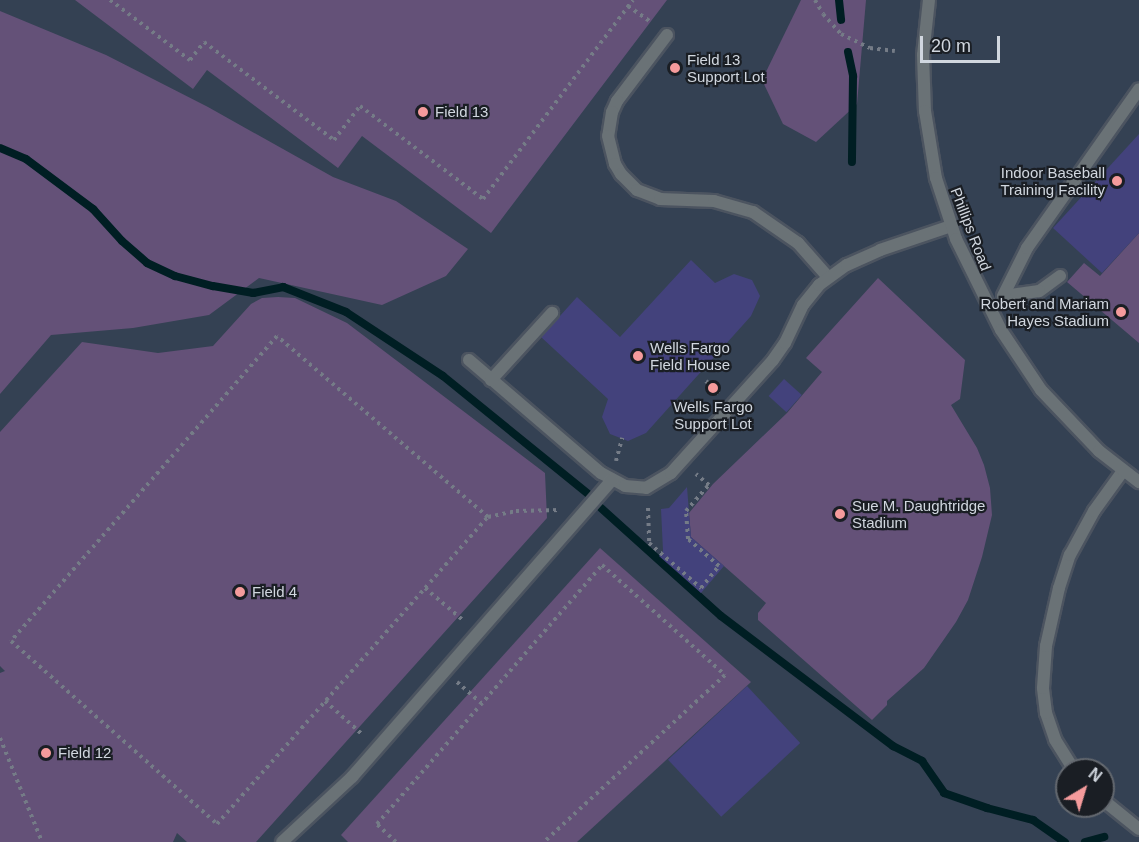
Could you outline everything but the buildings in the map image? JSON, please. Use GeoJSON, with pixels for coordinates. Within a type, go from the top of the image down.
{"type":"FeatureCollection","features":[{"type":"Feature","properties":{"kind":"street","name":"Phillips Road"},"geometry":{"type":"LineString","coordinates":[[929,0],[923,55],[925,111],[936,178],[951,226],[988,305],[1018,357],[1055,409],[1123,471],[1139,482]]}},
{"type":"Feature","properties":{"kind":"street"},"geometry":{"type":"LineString","coordinates":[[667,34],[617,101],[612,112],[608,135],[610,150],[621,174],[638,190],[660,199],[714,201],[753,212],[798,243],[828,277]]}},
{"type":"Feature","properties":{"kind":"street"},"geometry":{"type":"LineString","coordinates":[[1004,296],[1027,248],[1139,89]]}},
{"type":"Feature","properties":{"kind":"street"},"geometry":{"type":"LineString","coordinates":[[469,360],[591,465],[612,480],[641,489],[654,485],[671,473],[779,353],[811,293],[828,277],[880,250],[951,226]]}},
{"type":"Feature","properties":{"kind":"street"},"geometry":{"type":"LineString","coordinates":[[988,305],[1004,296],[1039,291],[1059,276]]}},
{"type":"Feature","properties":{"kind":"street"},"geometry":{"type":"LineString","coordinates":[[491,380],[552,313]]}},
{"type":"Feature","properties":{"kind":"street"},"geometry":{"type":"LineString","coordinates":[[1067,758],[1055,739],[1046,713],[1043,688],[1046,646],[1059,588],[1070,555],[1094,512],[1123,471]]}},
{"type":"Feature","properties":{"kind":"street"},"geometry":{"type":"LineString","coordinates":[[282,842],[338,793],[612,480]]}},
{"type":"Feature","properties":{"kind":"street"},"geometry":{"type":"LineString","coordinates":[[1115,810],[1139,829]]}},
{"type":"Feature","properties":{"kind":"path"},"geometry":{"type":"LineString","coordinates":[[110,0],[190,60],[204,42],[334,140],[360,106],[483,199],[633,0]]}},
{"type":"Feature","properties":{"kind":"path"},"geometry":{"type":"LineString","coordinates":[[815,0],[823,14],[841,34],[870,48],[895,51]]}},
{"type":"Feature","properties":{"kind":"path"},"geometry":{"type":"LineString","coordinates":[[628,6],[667,34]]}},
{"type":"Feature","properties":{"kind":"path"},"geometry":{"type":"LineString","coordinates":[[488,517],[277,336],[10,641],[217,824],[488,517],[516,511],[546,510]]}},
{"type":"Feature","properties":{"kind":"path"},"geometry":{"type":"LineString","coordinates":[[706,381],[722,397]]}},
{"type":"Feature","properties":{"kind":"path"},"geometry":{"type":"LineString","coordinates":[[648,508],[649,543],[701,588],[719,566],[688,539],[686,511],[709,485],[694,472]]}},
{"type":"Feature","properties":{"kind":"path"},"geometry":{"type":"LineString","coordinates":[[396,842],[377,824],[602,565],[725,675],[544,842]]}},
{"type":"Feature","properties":{"kind":"path"},"geometry":{"type":"LineString","coordinates":[[425,588],[478,634]]}},
{"type":"Feature","properties":{"kind":"path"},"geometry":{"type":"LineString","coordinates":[[446,671],[481,703]]}},
{"type":"Feature","properties":{"kind":"path"},"geometry":{"type":"LineString","coordinates":[[325,701],[378,749]]}},
{"type":"Feature","properties":{"kind":"path"},"geometry":{"type":"LineString","coordinates":[[0,738],[42,842]]}},
{"type":"Feature","properties":{"kind":"shaded area"},"geometry":{"type":"Polygon","coordinates":[[[0,0],[1139,0],[1139,842],[0,842],[0,0]]]}},
{"type":"Feature","properties":{"kind":"shaded area","name":"Field 13"},"geometry":{"type":"Polygon","coordinates":[[[75,0],[667,0],[491,233],[362,136],[338,168],[207,70],[193,89],[75,0]]]}},
{"type":"Feature","properties":{"kind":"shaded area"},"geometry":{"type":"Polygon","coordinates":[[[801,0],[866,0],[857,104],[816,142],[783,124],[762,80],[801,0]]]}},
{"type":"Feature","properties":{"kind":"shaded area"},"geometry":{"type":"Polygon","coordinates":[[[0,11],[106,55],[208,107],[333,177],[396,201],[468,249],[446,276],[382,305],[259,278],[209,315],[133,328],[51,335],[0,394],[0,11]]]}},
{"type":"Feature","properties":{"kind":"shaded area","name":"Robert and Mariam Hayes Stadium"},"geometry":{"type":"Polygon","coordinates":[[[1139,233],[1139,343],[1067,282],[1084,263],[1100,276],[1139,233]]]}},
{"type":"Feature","properties":{"kind":"shaded area","name":"Sue M. Daughtridge Stadium"},"geometry":{"type":"Polygon","coordinates":[[[878,278],[965,360],[960,399],[951,405],[977,448],[984,465],[990,488],[992,515],[968,600],[956,622],[924,668],[887,701],[887,705],[872,720],[758,620],[758,613],[766,603],[691,537],[689,513],[713,484],[787,413],[822,372],[806,358],[878,278]]]}},
{"type":"Feature","properties":{"kind":"shaded area","name":"Field 4"},"geometry":{"type":"Polygon","coordinates":[[[262,298],[295,298],[347,323],[545,473],[547,518],[256,842],[187,842],[177,833],[173,842],[0,842],[0,673],[5,671],[0,666],[0,432],[82,342],[158,353],[213,346],[251,304],[262,298]]]}},
{"type":"Feature","properties":{"kind":"shaded area"},"geometry":{"type":"Polygon","coordinates":[[[600,548],[751,682],[577,842],[348,842],[341,835],[600,548]]]}},
{"type":"Feature","properties":{"kind":"waterway"},"geometry":{"type":"LineString","coordinates":[[839,0],[841,20]]}},
{"type":"Feature","properties":{"kind":"waterway"},"geometry":{"type":"LineString","coordinates":[[848,52],[853,76],[852,162]]}},
{"type":"Feature","properties":{"kind":"waterway"},"geometry":{"type":"LineString","coordinates":[[0,148],[26,159],[93,209],[122,241],[147,263],[175,276],[213,286],[253,293],[283,287],[346,312],[443,376],[588,494]]}},
{"type":"Feature","properties":{"kind":"waterway"},"geometry":{"type":"LineString","coordinates":[[601,508],[721,616],[893,746],[922,761],[944,793],[987,808],[1033,820],[1065,842]]}},
{"type":"Feature","properties":{"kind":"waterway"},"geometry":{"type":"LineString","coordinates":[[1085,842],[1104,837]]}},
{"type":"Feature","properties":{"kind":"place","name":"Field 13 Support Lot"},"geometry":{"type":"Point","coordinates":[675,68]}},
{"type":"Feature","properties":{"kind":"place","name":"Field 13"},"geometry":{"type":"Point","coordinates":[423,112]}},
{"type":"Feature","properties":{"kind":"place","name":"Indoor Baseball Training Facility"},"geometry":{"type":"Point","coordinates":[1117,181]}},
{"type":"Feature","properties":{"kind":"place","name":"Robert and Mariam Hayes Stadium"},"geometry":{"type":"Point","coordinates":[1121,312]}},
{"type":"Feature","properties":{"kind":"place","name":"Wells Fargo Field House"},"geometry":{"type":"Point","coordinates":[638,356]}},
{"type":"Feature","properties":{"kind":"place","name":"Wells Fargo Support Lot"},"geometry":{"type":"Point","coordinates":[713,388]}},
{"type":"Feature","properties":{"kind":"place","name":"Sue M. Daughtridge Stadium"},"geometry":{"type":"Point","coordinates":[840,514]}},
{"type":"Feature","properties":{"kind":"place","name":"Field 4"},"geometry":{"type":"Point","coordinates":[240,592]}},
{"type":"Feature","properties":{"kind":"place","name":"Field 12"},"geometry":{"type":"Point","coordinates":[46,753]}}]}
